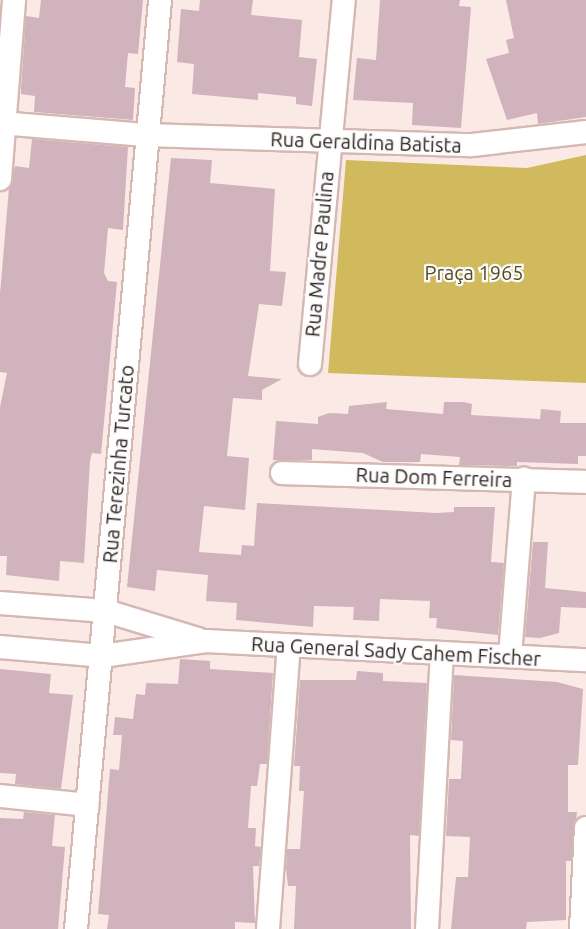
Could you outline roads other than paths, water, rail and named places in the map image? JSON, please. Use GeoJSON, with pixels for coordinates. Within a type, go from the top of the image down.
{"type":"FeatureCollection","features":[{"type":"Feature","properties":{"kind":"street"},"geometry":{"type":"LineString","coordinates":[[0,179],[2,123],[14,0]]}},
{"type":"Feature","properties":{"kind":"street","name":"Rua Terezinha Turcato"},"geometry":{"type":"LineString","coordinates":[[76,929],[160,0]]}},
{"type":"Feature","properties":{"kind":"street","name":"Rua Madre Paulina"},"geometry":{"type":"LineString","coordinates":[[309,364],[344,0]]}},
{"type":"Feature","properties":{"kind":"street","name":"Rua Geraldina Batista"},"geometry":{"type":"LineString","coordinates":[[2,123],[146,135],[472,145],[586,132]]}},
{"type":"Feature","properties":{"kind":"street","name":"Rua Dom Ferreira"},"geometry":{"type":"LineString","coordinates":[[282,472],[586,482]]}},
{"type":"Feature","properties":{"kind":"street"},"geometry":{"type":"LineString","coordinates":[[510,656],[524,479]]}},
{"type":"Feature","properties":{"kind":"street"},"geometry":{"type":"LineString","coordinates":[[0,603],[106,611],[206,641]]}},
{"type":"Feature","properties":{"kind":"street"},"geometry":{"type":"LineString","coordinates":[[0,647],[102,656],[206,641]]}},
{"type":"Feature","properties":{"kind":"street","name":"Rua General Sady Cahem Fischer"},"geometry":{"type":"LineString","coordinates":[[206,641],[586,660]]}},
{"type":"Feature","properties":{"kind":"street"},"geometry":{"type":"LineString","coordinates":[[268,929],[289,646]]}},
{"type":"Feature","properties":{"kind":"street"},"geometry":{"type":"LineString","coordinates":[[427,929],[442,653]]}},
{"type":"Feature","properties":{"kind":"street"},"geometry":{"type":"LineString","coordinates":[[0,796],[88,805]]}},
{"type":"Feature","properties":{"kind":"street"},"geometry":{"type":"LineString","coordinates":[[581,929],[586,828]]}},
{"type":"Feature","properties":{"kind":"park label","name":"Praça 1965"},"geometry":{"type":"Point","coordinates":[474,272]}}]}
